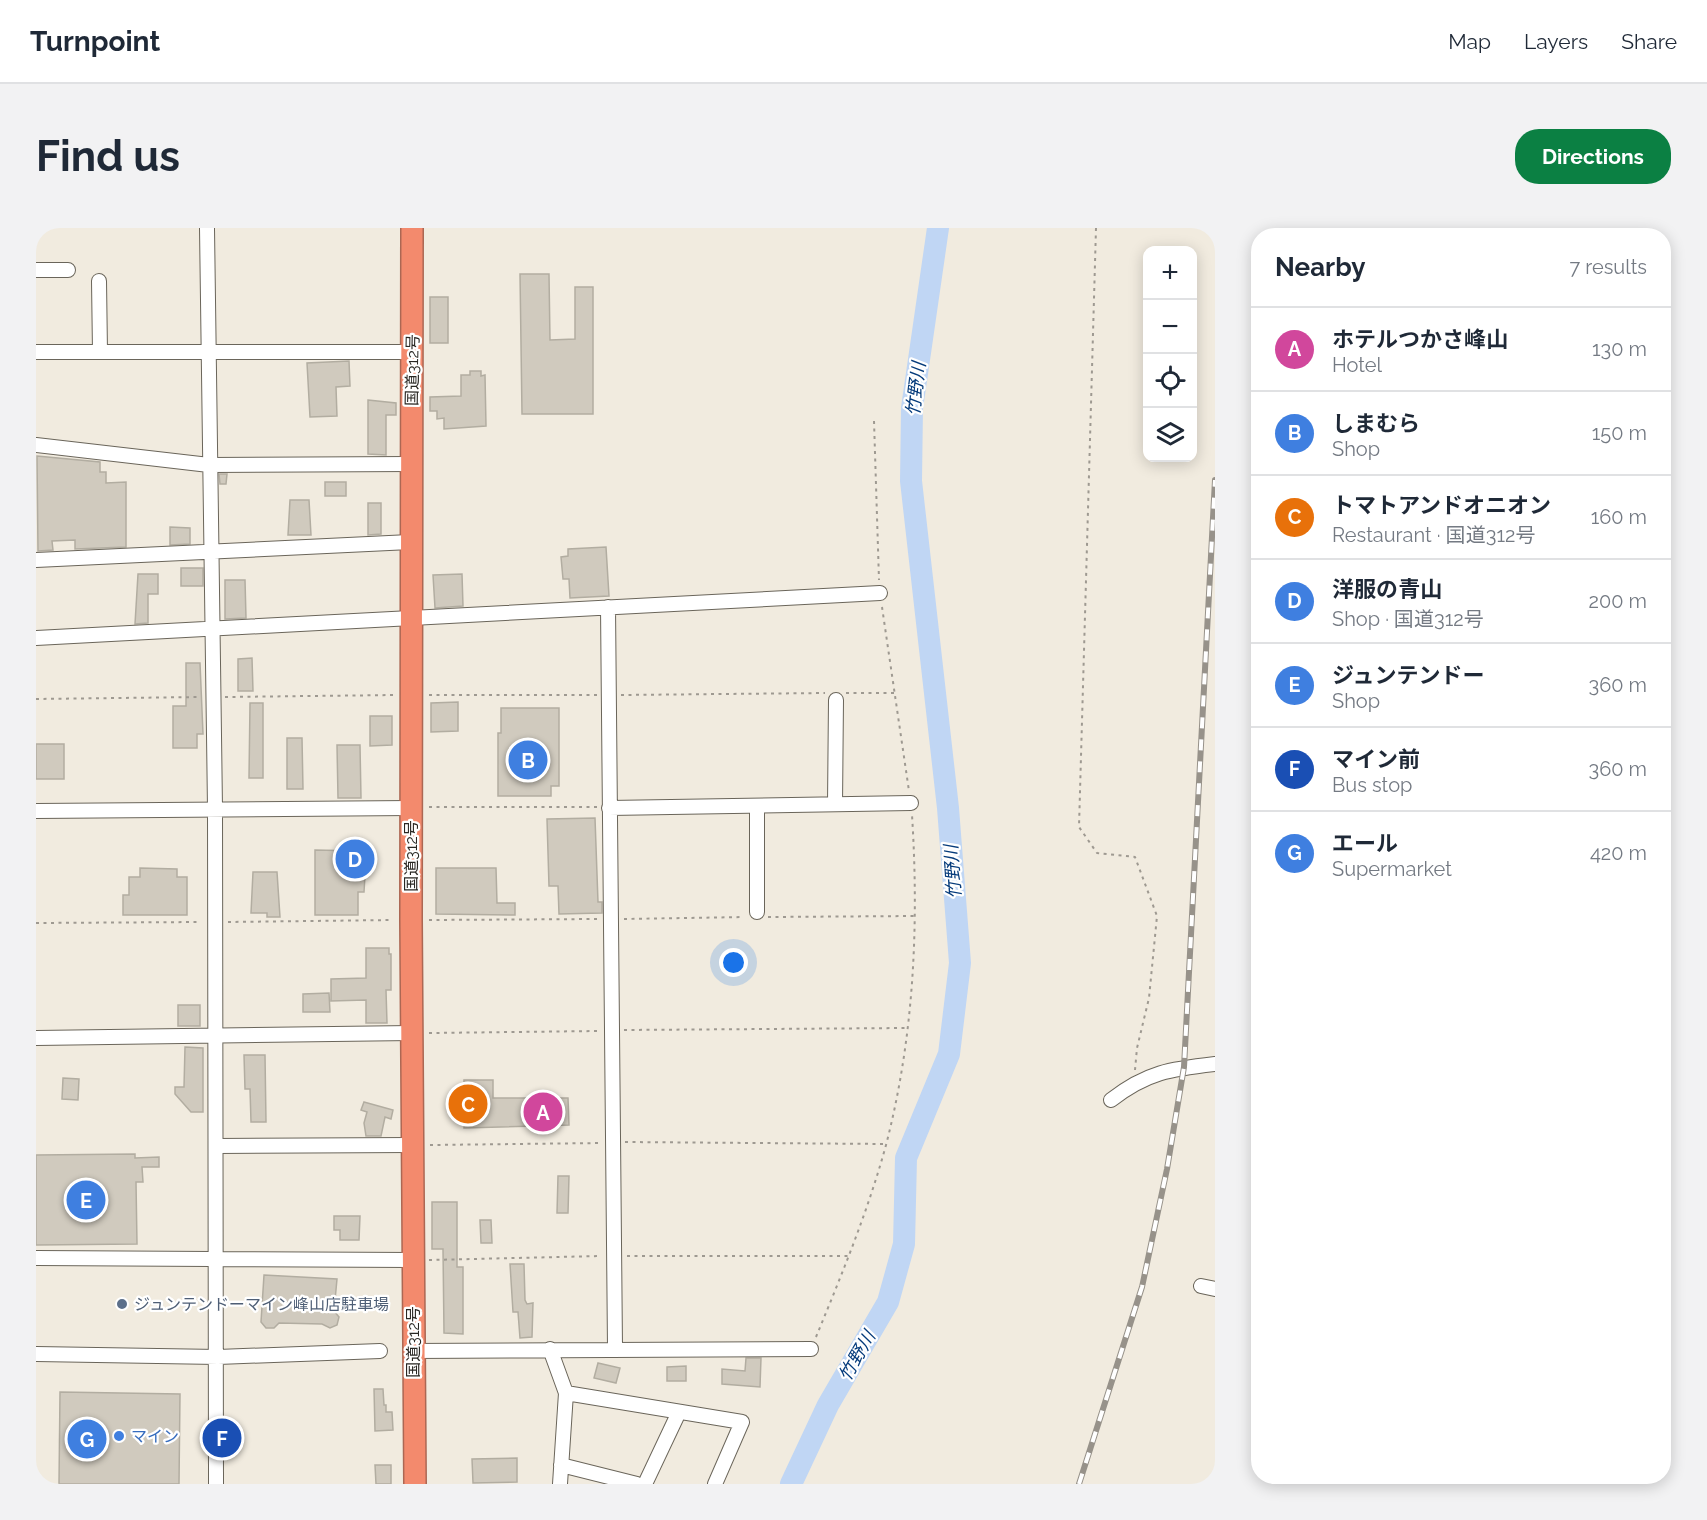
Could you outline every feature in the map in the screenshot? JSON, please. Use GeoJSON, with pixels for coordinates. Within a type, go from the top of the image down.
{"type":"FeatureCollection","features":[{"type":"Feature","properties":{"kind":"highway","name":"国道312号"},"geometry":{"type":"LineString","coordinates":[[412,228],[410,542],[413,617],[411,920],[415,1484]]}},
{"type":"Feature","properties":{"kind":"street"},"geometry":{"type":"LineString","coordinates":[[207,228],[215,808],[218,1357],[216,1484]]}},
{"type":"Feature","properties":{"kind":"street"},"geometry":{"type":"LineString","coordinates":[[36,270],[68,270]]}},
{"type":"Feature","properties":{"kind":"street"},"geometry":{"type":"LineString","coordinates":[[99,280],[99,352]]}},
{"type":"Feature","properties":{"kind":"street"},"geometry":{"type":"LineString","coordinates":[[36,352],[412,352]]}},
{"type":"Feature","properties":{"kind":"street"},"geometry":{"type":"LineString","coordinates":[[36,445],[209,465],[411,464]]}},
{"type":"Feature","properties":{"kind":"street"},"geometry":{"type":"LineString","coordinates":[[36,560],[410,542]]}},
{"type":"Feature","properties":{"kind":"street"},"geometry":{"type":"LineString","coordinates":[[36,638],[879,593]]}},
{"type":"Feature","properties":{"kind":"street"},"geometry":{"type":"LineString","coordinates":[[608,607],[615,1348]]}},
{"type":"Feature","properties":{"kind":"street"},"geometry":{"type":"LineString","coordinates":[[835,804],[836,700]]}},
{"type":"Feature","properties":{"kind":"street"},"geometry":{"type":"LineString","coordinates":[[609,808],[911,803]]}},
{"type":"Feature","properties":{"kind":"street"},"geometry":{"type":"LineString","coordinates":[[757,806],[757,916]]}},
{"type":"Feature","properties":{"kind":"street"},"geometry":{"type":"LineString","coordinates":[[36,811],[411,808]]}},
{"type":"Feature","properties":{"kind":"street"},"geometry":{"type":"LineString","coordinates":[[36,1038],[412,1033]]}},
{"type":"Feature","properties":{"kind":"street"},"geometry":{"type":"LineString","coordinates":[[1111,1100],[1134,1084],[1163,1070],[1215,1064]]}},
{"type":"Feature","properties":{"kind":"street"},"geometry":{"type":"LineString","coordinates":[[217,1146],[412,1145]]}},
{"type":"Feature","properties":{"kind":"street"},"geometry":{"type":"LineString","coordinates":[[36,1258],[413,1260]]}},
{"type":"Feature","properties":{"kind":"street"},"geometry":{"type":"LineString","coordinates":[[1201,1286],[1215,1289]]}},
{"type":"Feature","properties":{"kind":"street"},"geometry":{"type":"LineString","coordinates":[[413,1352],[615,1348],[811,1348]]}},
{"type":"Feature","properties":{"kind":"street"},"geometry":{"type":"LineString","coordinates":[[550,1349],[566,1393],[560,1484]]}},
{"type":"Feature","properties":{"kind":"street"},"geometry":{"type":"LineString","coordinates":[[36,1354],[218,1357],[380,1351]]}},
{"type":"Feature","properties":{"kind":"street"},"geometry":{"type":"LineString","coordinates":[[566,1393],[742,1422],[715,1484]]}},
{"type":"Feature","properties":{"kind":"street"},"geometry":{"type":"LineString","coordinates":[[645,1484],[679,1412]]}},
{"type":"Feature","properties":{"kind":"street"},"geometry":{"type":"LineString","coordinates":[[561,1465],[638,1484]]}},
{"type":"Feature","properties":{"kind":"path"},"geometry":{"type":"LineString","coordinates":[[1096,228],[1079,826],[1097,853],[1135,857],[1156,916],[1149,998],[1137,1048],[1134,1084]]}},
{"type":"Feature","properties":{"kind":"path"},"geometry":{"type":"LineString","coordinates":[[811,1348],[850,1256],[886,1144],[908,1028],[916,916],[911,803],[879,593],[874,421]]}},
{"type":"Feature","properties":{"kind":"path"},"geometry":{"type":"LineString","coordinates":[[36,699],[411,694],[895,693]]}},
{"type":"Feature","properties":{"kind":"path"},"geometry":{"type":"LineString","coordinates":[[411,808],[609,808]]}},
{"type":"Feature","properties":{"kind":"path"},"geometry":{"type":"LineString","coordinates":[[411,920],[916,916]]}},
{"type":"Feature","properties":{"kind":"path"},"geometry":{"type":"LineString","coordinates":[[412,1033],[908,1028]]}},
{"type":"Feature","properties":{"kind":"path"},"geometry":{"type":"LineString","coordinates":[[412,1145],[612,1142],[886,1144]]}},
{"type":"Feature","properties":{"kind":"path"},"geometry":{"type":"LineString","coordinates":[[413,1260],[614,1256],[850,1256]]}},
{"type":"Feature","properties":{"kind":"building"},"geometry":{"type":"Polygon","coordinates":[[[520,274],[549,274],[550,340],[575,339],[575,287],[593,287],[593,414],[522,414],[520,274]]]}},
{"type":"Feature","properties":{"kind":"building"},"geometry":{"type":"Polygon","coordinates":[[[430,297],[448,297],[448,343],[430,343],[430,297]]]}},
{"type":"Feature","properties":{"kind":"building"},"geometry":{"type":"Polygon","coordinates":[[[349,361],[350,386],[336,387],[337,416],[310,417],[307,363],[349,361]]]}},
{"type":"Feature","properties":{"kind":"building"},"geometry":{"type":"Polygon","coordinates":[[[470,371],[481,371],[481,376],[485,375],[486,426],[444,429],[444,418],[437,419],[437,411],[430,411],[430,397],[461,396],[461,375],[470,375],[470,371]]]}},
{"type":"Feature","properties":{"kind":"building"},"geometry":{"type":"Polygon","coordinates":[[[368,400],[396,403],[396,415],[386,415],[386,455],[368,454],[368,400]]]}},
{"type":"Feature","properties":{"kind":"building"},"geometry":{"type":"Polygon","coordinates":[[[37,456],[100,462],[100,472],[106,472],[106,483],[126,482],[126,547],[75,549],[75,540],[52,541],[53,550],[38,551],[37,456]]]}},
{"type":"Feature","properties":{"kind":"building"},"geometry":{"type":"Polygon","coordinates":[[[219,474],[227,474],[226,484],[220,484],[219,474]]]}},
{"type":"Feature","properties":{"kind":"building"},"geometry":{"type":"Polygon","coordinates":[[[325,482],[346,482],[346,496],[325,496],[325,482]]]}},
{"type":"Feature","properties":{"kind":"building"},"geometry":{"type":"Polygon","coordinates":[[[290,500],[309,500],[311,535],[288,535],[290,500]]]}},
{"type":"Feature","properties":{"kind":"building"},"geometry":{"type":"Polygon","coordinates":[[[368,503],[381,503],[381,534],[368,535],[368,503]]]}},
{"type":"Feature","properties":{"kind":"building"},"geometry":{"type":"Polygon","coordinates":[[[170,527],[190,528],[190,544],[170,545],[170,527]]]}},
{"type":"Feature","properties":{"kind":"building"},"geometry":{"type":"Polygon","coordinates":[[[606,547],[609,596],[570,598],[569,579],[563,579],[561,557],[568,556],[568,549],[606,547]]]}},
{"type":"Feature","properties":{"kind":"building"},"geometry":{"type":"Polygon","coordinates":[[[181,568],[203,568],[203,586],[181,586],[181,568]]]}},
{"type":"Feature","properties":{"kind":"building"},"geometry":{"type":"Polygon","coordinates":[[[138,574],[158,574],[158,594],[148,594],[148,623],[135,624],[138,574]]]}},
{"type":"Feature","properties":{"kind":"building"},"geometry":{"type":"Polygon","coordinates":[[[462,574],[463,606],[435,608],[433,575],[462,574]]]}},
{"type":"Feature","properties":{"kind":"building"},"geometry":{"type":"Polygon","coordinates":[[[225,580],[245,580],[246,618],[225,619],[225,580]]]}},
{"type":"Feature","properties":{"kind":"building"},"geometry":{"type":"Polygon","coordinates":[[[252,658],[253,691],[238,691],[238,659],[252,658]]]}},
{"type":"Feature","properties":{"kind":"building"},"geometry":{"type":"Polygon","coordinates":[[[186,663],[200,663],[203,734],[197,734],[197,748],[173,748],[173,706],[186,706],[186,663]]]}},
{"type":"Feature","properties":{"kind":"building"},"geometry":{"type":"Polygon","coordinates":[[[458,702],[458,731],[431,732],[431,703],[458,702]]]}},
{"type":"Feature","properties":{"kind":"building"},"geometry":{"type":"Polygon","coordinates":[[[250,703],[263,703],[263,778],[249,778],[250,703]]]}},
{"type":"Feature","properties":{"kind":"building"},"geometry":{"type":"Polygon","coordinates":[[[501,708],[559,708],[559,786],[551,786],[551,796],[498,796],[498,733],[501,733],[501,708]]]}},
{"type":"Feature","properties":{"kind":"building"},"geometry":{"type":"Polygon","coordinates":[[[370,716],[392,716],[392,745],[370,746],[370,716]]]}},
{"type":"Feature","properties":{"kind":"building"},"geometry":{"type":"Polygon","coordinates":[[[287,738],[302,738],[303,789],[287,789],[287,738]]]}},
{"type":"Feature","properties":{"kind":"building"},"geometry":{"type":"Polygon","coordinates":[[[36,744],[64,744],[64,779],[36,779],[36,744]]]}},
{"type":"Feature","properties":{"kind":"building"},"geometry":{"type":"Polygon","coordinates":[[[337,745],[360,745],[361,798],[338,798],[337,745]]]}},
{"type":"Feature","properties":{"kind":"building"},"geometry":{"type":"Polygon","coordinates":[[[595,818],[598,902],[602,902],[602,913],[559,914],[558,886],[549,886],[547,819],[595,818]]]}},
{"type":"Feature","properties":{"kind":"building"},"geometry":{"type":"Polygon","coordinates":[[[315,850],[358,851],[358,875],[365,875],[364,892],[358,892],[358,915],[315,915],[315,850]]]}},
{"type":"Feature","properties":{"kind":"building"},"geometry":{"type":"Polygon","coordinates":[[[140,868],[177,869],[177,877],[187,877],[187,915],[123,915],[123,895],[129,895],[129,877],[140,877],[140,868]]]}},
{"type":"Feature","properties":{"kind":"building"},"geometry":{"type":"Polygon","coordinates":[[[436,868],[496,868],[497,903],[515,903],[515,915],[436,914],[436,868]]]}},
{"type":"Feature","properties":{"kind":"building"},"geometry":{"type":"Polygon","coordinates":[[[253,872],[277,872],[280,917],[267,917],[267,913],[251,913],[253,872]]]}},
{"type":"Feature","properties":{"kind":"building"},"geometry":{"type":"Polygon","coordinates":[[[366,948],[389,948],[389,954],[391,954],[391,990],[386,990],[387,1023],[366,1023],[366,1000],[331,1001],[331,979],[366,978],[366,948]]]}},
{"type":"Feature","properties":{"kind":"building"},"geometry":{"type":"Polygon","coordinates":[[[329,993],[330,1012],[303,1012],[303,994],[329,993]]]}},
{"type":"Feature","properties":{"kind":"building"},"geometry":{"type":"Polygon","coordinates":[[[178,1005],[200,1005],[200,1026],[178,1026],[178,1005]]]}},
{"type":"Feature","properties":{"kind":"building"},"geometry":{"type":"Polygon","coordinates":[[[185,1047],[203,1048],[203,1112],[191,1112],[175,1094],[175,1087],[184,1087],[185,1047]]]}},
{"type":"Feature","properties":{"kind":"building"},"geometry":{"type":"Polygon","coordinates":[[[244,1055],[265,1055],[266,1122],[251,1122],[250,1089],[245,1089],[244,1055]]]}},
{"type":"Feature","properties":{"kind":"building"},"geometry":{"type":"Polygon","coordinates":[[[63,1078],[79,1079],[78,1100],[62,1099],[63,1078]]]}},
{"type":"Feature","properties":{"kind":"building"},"geometry":{"type":"Polygon","coordinates":[[[464,1080],[493,1080],[493,1098],[568,1098],[569,1125],[464,1128],[464,1080]]]}},
{"type":"Feature","properties":{"kind":"building"},"geometry":{"type":"Polygon","coordinates":[[[364,1102],[393,1110],[391,1119],[385,1117],[381,1136],[366,1136],[364,1123],[367,1112],[361,1110],[364,1102]]]}},
{"type":"Feature","properties":{"kind":"building"},"geometry":{"type":"Polygon","coordinates":[[[135,1154],[135,1158],[159,1157],[159,1167],[142,1167],[143,1182],[136,1182],[137,1244],[36,1245],[36,1155],[135,1154]]]}},
{"type":"Feature","properties":{"kind":"building"},"geometry":{"type":"Polygon","coordinates":[[[558,1176],[569,1176],[568,1213],[557,1213],[558,1176]]]}},
{"type":"Feature","properties":{"kind":"building"},"geometry":{"type":"Polygon","coordinates":[[[432,1202],[457,1202],[457,1267],[463,1267],[463,1334],[444,1333],[443,1249],[432,1249],[432,1202]]]}},
{"type":"Feature","properties":{"kind":"building"},"geometry":{"type":"Polygon","coordinates":[[[334,1216],[360,1216],[359,1240],[340,1240],[340,1230],[334,1230],[334,1216]]]}},
{"type":"Feature","properties":{"kind":"building"},"geometry":{"type":"Polygon","coordinates":[[[480,1220],[491,1220],[492,1243],[481,1243],[480,1220]]]}},
{"type":"Feature","properties":{"kind":"building"},"geometry":{"type":"Polygon","coordinates":[[[510,1264],[524,1264],[525,1300],[527,1304],[533,1303],[532,1337],[520,1338],[518,1312],[513,1312],[510,1264]]]}},
{"type":"Feature","properties":{"kind":"building"},"geometry":{"type":"Polygon","coordinates":[[[264,1275],[337,1279],[334,1311],[339,1317],[337,1325],[330,1328],[322,1324],[279,1323],[274,1328],[266,1328],[261,1322],[264,1275]]]}},
{"type":"Feature","properties":{"kind":"building"},"geometry":{"type":"Polygon","coordinates":[[[746,1358],[761,1358],[760,1387],[722,1384],[722,1369],[745,1371],[746,1358]]]}},
{"type":"Feature","properties":{"kind":"building"},"geometry":{"type":"Polygon","coordinates":[[[598,1363],[620,1368],[616,1383],[594,1378],[598,1363]]]}},
{"type":"Feature","properties":{"kind":"building"},"geometry":{"type":"Polygon","coordinates":[[[686,1366],[686,1381],[667,1381],[667,1367],[686,1366]]]}},
{"type":"Feature","properties":{"kind":"building"},"geometry":{"type":"Polygon","coordinates":[[[374,1389],[383,1389],[386,1412],[392,1412],[393,1430],[375,1431],[374,1389]]]}},
{"type":"Feature","properties":{"kind":"building","name":"マイン"},"geometry":{"type":"Polygon","coordinates":[[[60,1392],[180,1394],[179,1484],[59,1484],[60,1392]]]}},
{"type":"Feature","properties":{"kind":"building"},"geometry":{"type":"Polygon","coordinates":[[[517,1458],[517,1482],[473,1483],[472,1459],[517,1458]]]}},
{"type":"Feature","properties":{"kind":"building"},"geometry":{"type":"Polygon","coordinates":[[[375,1465],[391,1465],[391,1484],[376,1484],[375,1465]]]}},
{"type":"Feature","properties":{"kind":"waterway","name":"竹野川"},"geometry":{"type":"LineString","coordinates":[[791,1484],[828,1405],[888,1302],[904,1244],[906,1158],[949,1054],[960,963],[948,808],[911,481],[912,408],[938,228]]}},
{"type":"Feature","properties":{"kind":"railway"},"geometry":{"type":"LineString","coordinates":[[1079,1484],[1142,1287],[1167,1169],[1184,1067],[1215,480]]}},
{"type":"Feature","properties":{"kind":"place","name":"しまむら"},"geometry":{"type":"Point","coordinates":[528,760]}},
{"type":"Feature","properties":{"kind":"place","name":"洋服の青山"},"geometry":{"type":"Point","coordinates":[355,859]}},
{"type":"Feature","properties":{"kind":"place","name":"トマトアンドオニオン"},"geometry":{"type":"Point","coordinates":[468,1104]}},
{"type":"Feature","properties":{"kind":"place","name":"ホテルつかさ峰山"},"geometry":{"type":"Point","coordinates":[543,1112]}},
{"type":"Feature","properties":{"kind":"place","name":"ジュンテンドー"},"geometry":{"type":"Point","coordinates":[86,1200]}},
{"type":"Feature","properties":{"kind":"place","name":"ジュンテンドーマイン峰山店駐車場"},"geometry":{"type":"Point","coordinates":[122,1304]}},
{"type":"Feature","properties":{"kind":"place","name":"マイン"},"geometry":{"type":"Point","coordinates":[119,1436]}},
{"type":"Feature","properties":{"kind":"place","name":"マイン前"},"geometry":{"type":"Point","coordinates":[222,1438]}},
{"type":"Feature","properties":{"kind":"place","name":"エール"},"geometry":{"type":"Point","coordinates":[87,1439]}}]}
